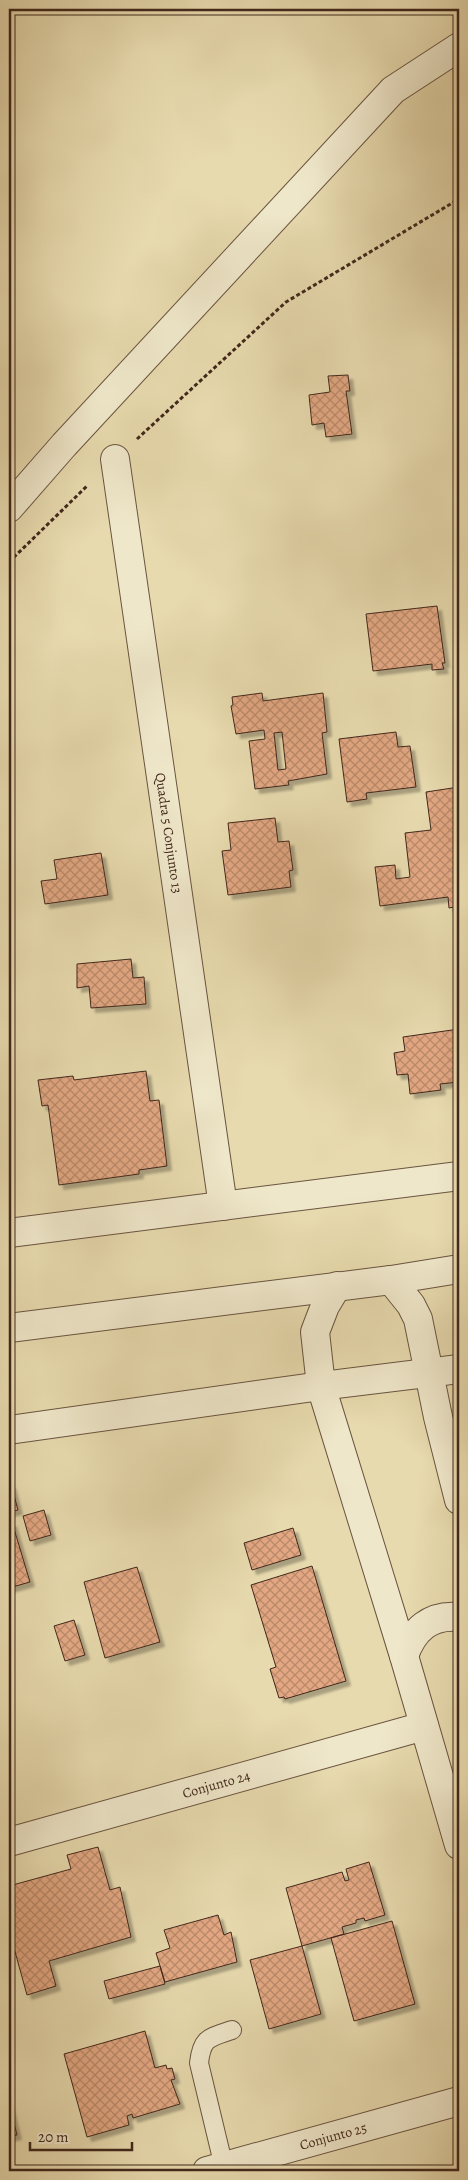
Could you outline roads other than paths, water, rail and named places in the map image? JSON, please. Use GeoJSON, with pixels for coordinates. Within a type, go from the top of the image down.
{"type":"FeatureCollection","features":[{"type":"Feature","properties":{"kind":"street"},"geometry":{"type":"LineString","coordinates":[[9,508],[64,444],[393,90],[459,46]]}},
{"type":"Feature","properties":{"kind":"street","name":"Quadra 5 Conjunto 13"},"geometry":{"type":"LineString","coordinates":[[115,459],[223,1206]]}},
{"type":"Feature","properties":{"kind":"street"},"geometry":{"type":"LineString","coordinates":[[9,1234],[459,1176]]}},
{"type":"Feature","properties":{"kind":"street"},"geometry":{"type":"LineString","coordinates":[[9,1328],[391,1280],[459,1269]]}},
{"type":"Feature","properties":{"kind":"street"},"geometry":{"type":"LineString","coordinates":[[391,1280],[411,1305],[418,1319],[428,1372],[459,1500]]}},
{"type":"Feature","properties":{"kind":"street"},"geometry":{"type":"LineString","coordinates":[[337,1286],[325,1306],[315,1332],[321,1386],[337,1432],[459,1845]]}},
{"type":"Feature","properties":{"kind":"street"},"geometry":{"type":"LineString","coordinates":[[9,1430],[321,1386],[459,1369]]}},
{"type":"Feature","properties":{"kind":"street"},"geometry":{"type":"LineString","coordinates":[[404,1656],[409,1642],[417,1630],[443,1617],[459,1617]]}},
{"type":"Feature","properties":{"kind":"street","name":"Conjunto 24"},"geometry":{"type":"LineString","coordinates":[[9,1842],[424,1726]]}},
{"type":"Feature","properties":{"kind":"street","name":"Conjunto 25"},"geometry":{"type":"LineString","coordinates":[[215,2169],[459,2101]]}},
{"type":"Feature","properties":{"kind":"lane"},"geometry":{"type":"LineString","coordinates":[[215,2169],[198,2063],[201,2047],[210,2037],[232,2030]]}}]}
